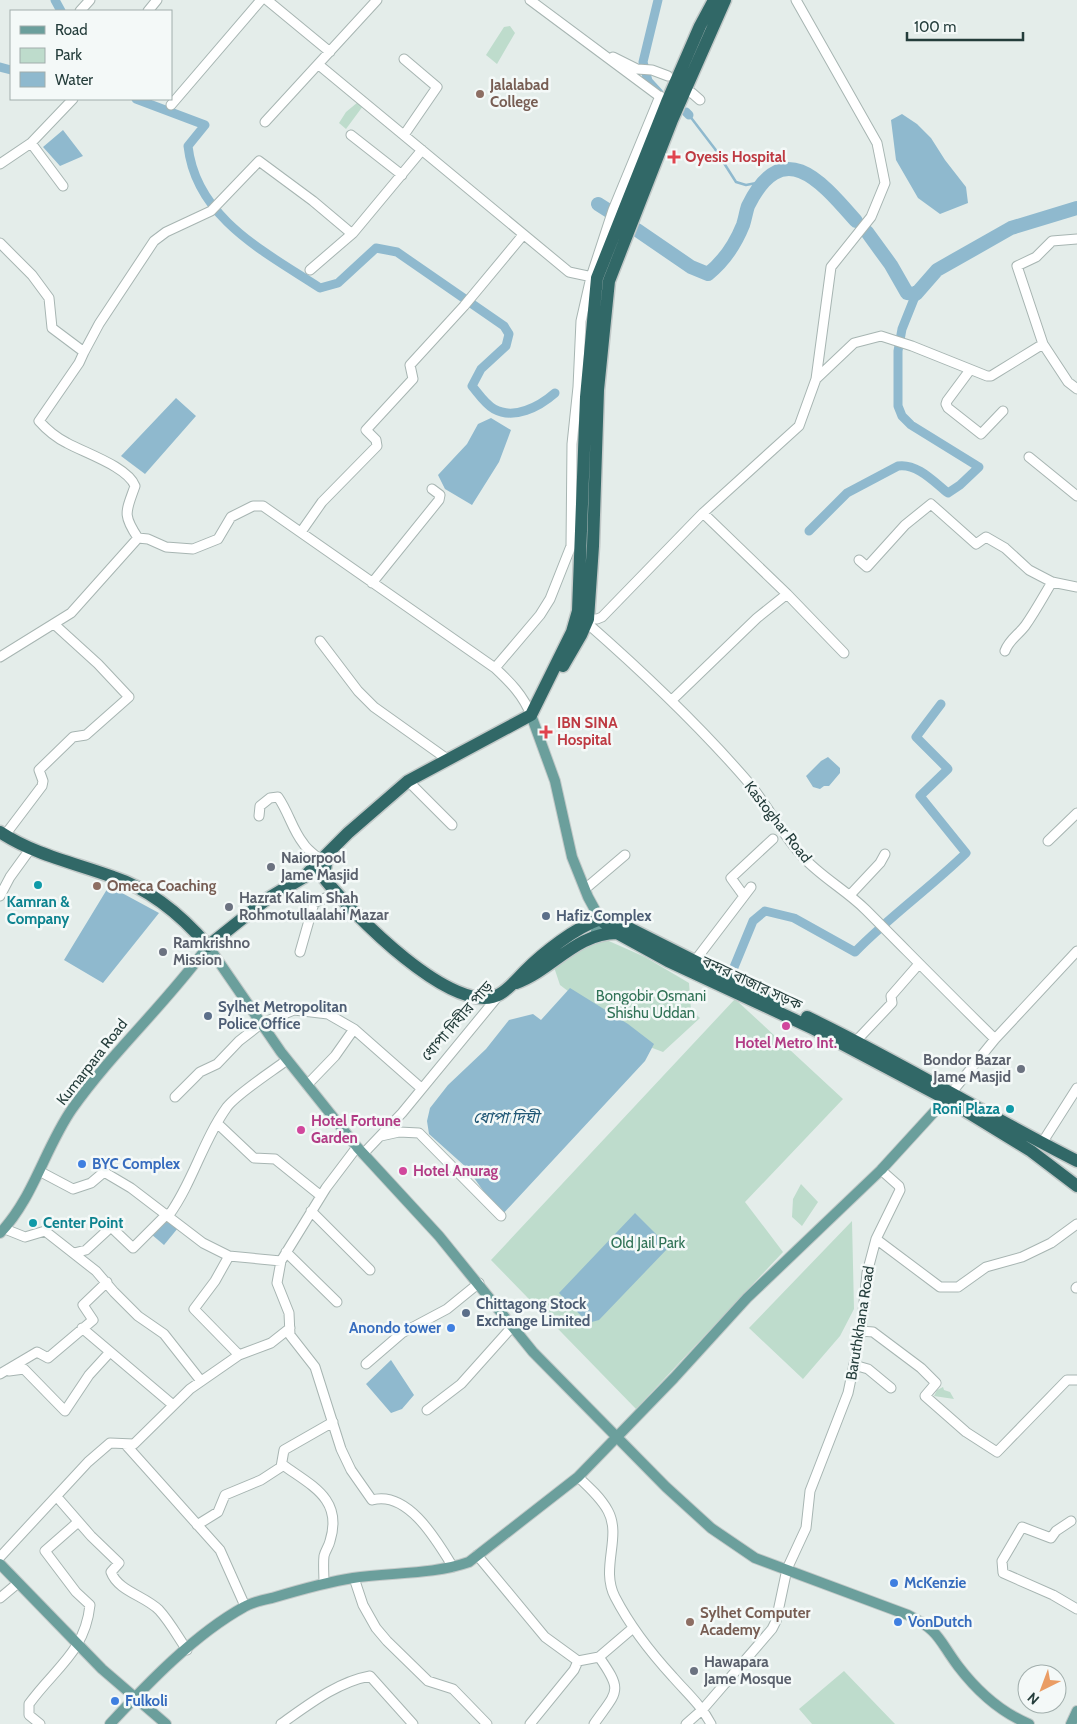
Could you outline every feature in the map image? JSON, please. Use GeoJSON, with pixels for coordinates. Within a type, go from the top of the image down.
{"type":"FeatureCollection","features":[{"type":"Feature","properties":{"kind":"highway"},"geometry":{"type":"LineString","coordinates":[[540,698],[545,683],[572,632],[578,612],[586,397],[599,279],[664,99],[714,0]]}},
{"type":"Feature","properties":{"kind":"highway"},"geometry":{"type":"LineString","coordinates":[[2,834],[49,857],[114,877],[142,890],[189,925],[208,946],[267,899],[304,877],[348,832],[408,781],[530,715],[550,686],[587,621],[593,546],[599,279],[726,0]]}},
{"type":"Feature","properties":{"kind":"highway"},"geometry":{"type":"LineString","coordinates":[[324,858],[324,878],[355,914],[404,958],[462,995],[480,998],[499,995]]}},
{"type":"Feature","properties":{"kind":"highway"},"geometry":{"type":"LineString","coordinates":[[304,877],[324,878]]}},
{"type":"Feature","properties":{"kind":"highway"},"geometry":{"type":"LineString","coordinates":[[590,923],[617,922],[694,962],[857,1040],[949,1096],[1077,1161]]}},
{"type":"Feature","properties":{"kind":"highway","name":"ধোপা দিঘীর পাড়"},"geometry":{"type":"LineString","coordinates":[[499,995],[526,970],[590,923]]}},
{"type":"Feature","properties":{"kind":"highway","name":"বন্দর বাজার সড়ক"},"geometry":{"type":"LineString","coordinates":[[590,923],[617,933],[694,974],[812,1028],[949,1096],[1031,1151],[1077,1186]]}},
{"type":"Feature","properties":{"kind":"highway"},"geometry":{"type":"LineString","coordinates":[[514,983],[531,978],[595,935],[617,933]]}},
{"type":"Feature","properties":{"kind":"main road","name":"বন্দর বাজার সড়ক"},"geometry":{"type":"LineString","coordinates":[[530,715],[555,781],[572,857],[592,903],[590,923]]}},
{"type":"Feature","properties":{"kind":"main road"},"geometry":{"type":"LineString","coordinates":[[592,903],[590,923],[595,935]]}},
{"type":"Feature","properties":{"kind":"main road"},"geometry":{"type":"LineString","coordinates":[[208,946],[287,1060],[360,1150],[439,1236],[512,1327],[554,1374],[619,1437],[666,1487],[711,1528],[755,1558],[908,1615],[926,1624],[939,1635],[958,1665],[984,1696],[1029,1724]]}},
{"type":"Feature","properties":{"kind":"main road","name":"Kumarpara Road"},"geometry":{"type":"LineString","coordinates":[[2,1231],[39,1171],[71,1111],[106,1063],[181,982],[208,946]]}},
{"type":"Feature","properties":{"kind":"main road"},"geometry":{"type":"LineString","coordinates":[[110,1724],[135,1697],[187,1650],[218,1624],[245,1606],[324,1583],[354,1578],[453,1568],[469,1562],[578,1477],[619,1437],[747,1298],[881,1170],[949,1096]]}},
{"type":"Feature","properties":{"kind":"main road"},"geometry":{"type":"LineString","coordinates":[[0,1564],[78,1646],[166,1724]]}},
{"type":"Feature","properties":{"kind":"main road"},"geometry":{"type":"LineString","coordinates":[[1072,1724],[1077,1711]]}},
{"type":"Feature","properties":{"kind":"street"},"geometry":{"type":"LineString","coordinates":[[81,10],[90,0]]}},
{"type":"Feature","properties":{"kind":"street"},"geometry":{"type":"LineString","coordinates":[[149,10],[158,0]]}},
{"type":"Feature","properties":{"kind":"street"},"geometry":{"type":"LineString","coordinates":[[171,105],[261,0]]}},
{"type":"Feature","properties":{"kind":"street"},"geometry":{"type":"LineString","coordinates":[[267,0],[330,52]]}},
{"type":"Feature","properties":{"kind":"street"},"geometry":{"type":"LineString","coordinates":[[265,122],[377,0]]}},
{"type":"Feature","properties":{"kind":"street"},"geometry":{"type":"LineString","coordinates":[[530,0],[664,99]]}},
{"type":"Feature","properties":{"kind":"street"},"geometry":{"type":"LineString","coordinates":[[587,621],[602,617],[702,513],[800,426],[816,379],[831,267],[849,242],[871,217],[885,183],[876,143],[796,0]]}},
{"type":"Feature","properties":{"kind":"street"},"geometry":{"type":"LineString","coordinates":[[565,27],[574,29],[602,51],[637,69],[652,70],[668,76]]}},
{"type":"Feature","properties":{"kind":"street"},"geometry":{"type":"LineString","coordinates":[[404,58],[437,87],[404,135]]}},
{"type":"Feature","properties":{"kind":"street"},"geometry":{"type":"LineString","coordinates":[[319,65],[569,272],[599,279],[581,321],[578,386],[572,444],[571,546],[550,600],[540,615],[495,668]]}},
{"type":"Feature","properties":{"kind":"street"},"geometry":{"type":"LineString","coordinates":[[692,93],[700,100]]}},
{"type":"Feature","properties":{"kind":"street"},"geometry":{"type":"LineString","coordinates":[[0,164],[31,143],[72,100]]}},
{"type":"Feature","properties":{"kind":"street"},"geometry":{"type":"LineString","coordinates":[[351,135],[402,175]]}},
{"type":"Feature","properties":{"kind":"street"},"geometry":{"type":"LineString","coordinates":[[31,143],[63,186]]}},
{"type":"Feature","properties":{"kind":"street"},"geometry":{"type":"LineString","coordinates":[[310,270],[351,233],[422,150]]}},
{"type":"Feature","properties":{"kind":"street"},"geometry":{"type":"LineString","coordinates":[[351,233],[260,161],[211,211],[166,232],[154,240],[99,324],[79,363],[39,421],[66,443],[120,470],[133,480],[135,486],[125,514],[129,525],[138,538],[148,539],[166,546],[193,549],[218,539],[231,517],[258,505],[263,506],[495,668],[515,687],[525,701],[530,715]]}},
{"type":"Feature","properties":{"kind":"street"},"geometry":{"type":"LineString","coordinates":[[300,532],[322,502],[377,446],[376,440],[366,430],[413,379],[410,365],[464,306],[523,235]]}},
{"type":"Feature","properties":{"kind":"street"},"geometry":{"type":"LineString","coordinates":[[1077,239],[1052,241],[1036,257],[1017,266],[1043,344],[1068,382],[1077,389]]}},
{"type":"Feature","properties":{"kind":"street"},"geometry":{"type":"LineString","coordinates":[[0,243],[32,275],[49,298],[52,328],[84,352]]}},
{"type":"Feature","properties":{"kind":"street"},"geometry":{"type":"LineString","coordinates":[[816,379],[854,343],[874,336],[890,338],[970,370],[991,376],[1043,344]]}},
{"type":"Feature","properties":{"kind":"street"},"geometry":{"type":"LineString","coordinates":[[970,370],[947,401],[948,408],[981,434],[1003,411]]}},
{"type":"Feature","properties":{"kind":"street"},"geometry":{"type":"LineString","coordinates":[[1029,457],[1077,496]]}},
{"type":"Feature","properties":{"kind":"street"},"geometry":{"type":"LineString","coordinates":[[372,583],[439,500],[440,495],[432,489]]}},
{"type":"Feature","properties":{"kind":"street"},"geometry":{"type":"LineString","coordinates":[[859,560],[867,567],[905,525],[931,504],[976,544],[986,537],[1005,548],[1029,570],[1052,582],[1077,587]]}},
{"type":"Feature","properties":{"kind":"street"},"geometry":{"type":"LineString","coordinates":[[702,513],[787,594],[844,653]]}},
{"type":"Feature","properties":{"kind":"street"},"geometry":{"type":"LineString","coordinates":[[0,657],[71,613],[138,538]]}},
{"type":"Feature","properties":{"kind":"street"},"geometry":{"type":"LineString","coordinates":[[1005,650],[1008,643],[1024,626],[1052,582]]}},
{"type":"Feature","properties":{"kind":"street"},"geometry":{"type":"LineString","coordinates":[[672,700],[756,618],[787,594]]}},
{"type":"Feature","properties":{"kind":"street","name":"Kastoghar Road"},"geometry":{"type":"LineString","coordinates":[[587,621],[672,700],[750,784],[800,854],[822,875],[850,895],[918,965],[995,1039]]}},
{"type":"Feature","properties":{"kind":"street"},"geometry":{"type":"LineString","coordinates":[[2,834],[42,786],[43,781],[39,770],[44,763],[73,737],[86,735],[96,728],[129,697],[98,664],[54,624]]}},
{"type":"Feature","properties":{"kind":"street"},"geometry":{"type":"LineString","coordinates":[[320,641],[358,692],[374,707],[447,759]]}},
{"type":"Feature","properties":{"kind":"street"},"geometry":{"type":"LineString","coordinates":[[408,781],[452,825]]}},
{"type":"Feature","properties":{"kind":"street"},"geometry":{"type":"LineString","coordinates":[[259,816],[260,806],[270,798],[278,797],[289,813],[295,831],[304,845],[324,858]]}},
{"type":"Feature","properties":{"kind":"street"},"geometry":{"type":"LineString","coordinates":[[1048,841],[1077,814]]}},
{"type":"Feature","properties":{"kind":"street"},"geometry":{"type":"LineString","coordinates":[[744,896],[731,878],[772,839]]}},
{"type":"Feature","properties":{"kind":"street"},"geometry":{"type":"LineString","coordinates":[[0,896],[10,877],[32,848]]}},
{"type":"Feature","properties":{"kind":"street"},"geometry":{"type":"LineString","coordinates":[[850,895],[880,863],[885,854]]}},
{"type":"Feature","properties":{"kind":"street"},"geometry":{"type":"LineString","coordinates":[[585,889],[625,855]]}},
{"type":"Feature","properties":{"kind":"street"},"geometry":{"type":"LineString","coordinates":[[694,962],[752,887]]}},
{"type":"Feature","properties":{"kind":"street"},"geometry":{"type":"LineString","coordinates":[[300,952],[314,903],[336,893]]}},
{"type":"Feature","properties":{"kind":"street"},"geometry":{"type":"LineString","coordinates":[[949,1096],[995,1039],[1077,951]]}},
{"type":"Feature","properties":{"kind":"street"},"geometry":{"type":"LineString","coordinates":[[857,1040],[892,1004],[890,996],[918,965]]}},
{"type":"Feature","properties":{"kind":"street","name":"ধোপা দিঘীর পাড়"},"geometry":{"type":"LineString","coordinates":[[281,1261],[321,1196],[360,1150],[381,1136],[499,995]]}},
{"type":"Feature","properties":{"kind":"street"},"geometry":{"type":"LineString","coordinates":[[175,1097],[200,1072],[217,1064],[239,1041],[262,1024],[294,1010],[328,1014],[354,1029],[421,1088]]}},
{"type":"Feature","properties":{"kind":"street"},"geometry":{"type":"LineString","coordinates":[[307,1085],[335,1056],[354,1029]]}},
{"type":"Feature","properties":{"kind":"street"},"geometry":{"type":"LineString","coordinates":[[74,1253],[86,1250],[111,1227],[133,1248],[168,1215],[183,1195],[227,1106],[287,1060]]}},
{"type":"Feature","properties":{"kind":"street"},"geometry":{"type":"LineString","coordinates":[[1042,1143],[1077,1088]]}},
{"type":"Feature","properties":{"kind":"street"},"geometry":{"type":"LineString","coordinates":[[218,1124],[254,1158],[275,1159],[321,1196]]}},
{"type":"Feature","properties":{"kind":"street"},"geometry":{"type":"LineString","coordinates":[[381,1136],[399,1132],[419,1133],[501,1216]]}},
{"type":"Feature","properties":{"kind":"street","name":"Baruthkhana Road"},"geometry":{"type":"LineString","coordinates":[[686,1724],[704,1709],[776,1621],[787,1569],[806,1528],[810,1491],[848,1393],[861,1331],[867,1273],[876,1239],[900,1190],[899,1186],[881,1170]]}},
{"type":"Feature","properties":{"kind":"street"},"geometry":{"type":"LineString","coordinates":[[39,1171],[74,1189],[91,1183],[104,1172],[131,1188],[203,1243],[229,1256],[281,1261],[277,1283],[289,1313],[290,1335],[315,1367],[326,1406],[344,1456],[365,1492],[372,1500],[383,1497],[397,1502],[417,1516],[436,1539],[453,1568]]}},
{"type":"Feature","properties":{"kind":"street"},"geometry":{"type":"LineString","coordinates":[[312,1211],[370,1270]]}},
{"type":"Feature","properties":{"kind":"street"},"geometry":{"type":"LineString","coordinates":[[876,1239],[940,1287],[958,1287],[986,1267],[1022,1257],[1051,1243],[1077,1224]]}},
{"type":"Feature","properties":{"kind":"street"},"geometry":{"type":"LineString","coordinates":[[2,1231],[25,1237],[44,1231],[74,1253],[107,1282],[114,1292],[138,1316],[164,1334],[202,1381]]}},
{"type":"Feature","properties":{"kind":"street"},"geometry":{"type":"LineString","coordinates":[[286,1252],[336,1302]]}},
{"type":"Feature","properties":{"kind":"street"},"geometry":{"type":"LineString","coordinates":[[229,1256],[215,1281],[194,1309],[239,1355]]}},
{"type":"Feature","properties":{"kind":"street"},"geometry":{"type":"LineString","coordinates":[[3,1372],[37,1352],[48,1358],[94,1318],[83,1305],[107,1282]]}},
{"type":"Feature","properties":{"kind":"street"},"geometry":{"type":"LineString","coordinates":[[366,1364],[402,1333],[448,1309],[478,1283]]}},
{"type":"Feature","properties":{"kind":"street"},"geometry":{"type":"LineString","coordinates":[[427,1410],[461,1384],[512,1327]]}},
{"type":"Feature","properties":{"kind":"street"},"geometry":{"type":"LineString","coordinates":[[82,1328],[173,1405]]}},
{"type":"Feature","properties":{"kind":"street"},"geometry":{"type":"LineString","coordinates":[[0,1557],[88,1462],[110,1443],[134,1444],[173,1405],[202,1381],[239,1355],[271,1343],[290,1328]]}},
{"type":"Feature","properties":{"kind":"street"},"geometry":{"type":"LineString","coordinates":[[861,1331],[872,1332],[921,1368],[936,1383],[926,1396],[966,1432],[997,1452],[1067,1380],[1077,1380]]}},
{"type":"Feature","properties":{"kind":"street"},"geometry":{"type":"LineString","coordinates":[[3,1372],[24,1369],[65,1411],[88,1375],[110,1352]]}},
{"type":"Feature","properties":{"kind":"street"},"geometry":{"type":"LineString","coordinates":[[854,1365],[868,1370],[890,1388]]}},
{"type":"Feature","properties":{"kind":"street"},"geometry":{"type":"LineString","coordinates":[[283,1465],[284,1450],[333,1422]]}},
{"type":"Feature","properties":{"kind":"street"},"geometry":{"type":"LineString","coordinates":[[126,1445],[220,1550],[245,1606]]}},
{"type":"Feature","properties":{"kind":"street"},"geometry":{"type":"LineString","coordinates":[[197,1525],[218,1512],[225,1495],[261,1480],[283,1465]]}},
{"type":"Feature","properties":{"kind":"street"},"geometry":{"type":"LineString","coordinates":[[283,1465],[321,1493],[330,1505],[334,1516],[331,1541],[324,1556],[324,1583]]}},
{"type":"Feature","properties":{"kind":"street"},"geometry":{"type":"LineString","coordinates":[[578,1477],[598,1497],[609,1512],[613,1531],[608,1577],[614,1596],[633,1628],[672,1677],[704,1709],[711,1724]]}},
{"type":"Feature","properties":{"kind":"street"},"geometry":{"type":"LineString","coordinates":[[57,1497],[78,1522],[119,1563],[111,1572],[115,1580],[122,1586],[148,1600],[161,1612],[187,1650]]}},
{"type":"Feature","properties":{"kind":"street"},"geometry":{"type":"LineString","coordinates":[[40,1724],[29,1715],[29,1704],[78,1646],[87,1627],[90,1605],[76,1592],[45,1552],[78,1522]]}},
{"type":"Feature","properties":{"kind":"street"},"geometry":{"type":"LineString","coordinates":[[1071,1522],[1056,1531],[1052,1538],[1022,1527],[1002,1561],[1001,1567],[1003,1573],[1053,1595],[1077,1609]]}},
{"type":"Feature","properties":{"kind":"street"},"geometry":{"type":"LineString","coordinates":[[477,1555],[545,1637],[578,1661],[599,1657],[633,1628]]}},
{"type":"Feature","properties":{"kind":"street"},"geometry":{"type":"LineString","coordinates":[[354,1578],[363,1605],[376,1628],[387,1641],[428,1681],[453,1689],[487,1724]]}},
{"type":"Feature","properties":{"kind":"street"},"geometry":{"type":"LineString","coordinates":[[0,1598],[18,1583]]}},
{"type":"Feature","properties":{"kind":"street"},"geometry":{"type":"LineString","coordinates":[[594,1724],[616,1692],[616,1686],[610,1672],[599,1657]]}},
{"type":"Feature","properties":{"kind":"street"},"geometry":{"type":"LineString","coordinates":[[530,1724],[574,1670],[578,1661]]}},
{"type":"Feature","properties":{"kind":"street"},"geometry":{"type":"LineString","coordinates":[[281,1724],[351,1679],[370,1676],[413,1724]]}},
{"type":"Feature","properties":{"kind":"green space"},"geometry":{"type":"Polygon","coordinates":[[[510,26],[515,33],[497,64],[486,55],[504,27],[510,26]]]}},
{"type":"Feature","properties":{"kind":"green space"},"geometry":{"type":"Polygon","coordinates":[[[358,102],[363,106],[346,129],[339,123],[346,112],[358,102]]]}},
{"type":"Feature","properties":{"kind":"green space","name":"Bongobir Osmani Shishu Uddan"},"geometry":{"type":"Polygon","coordinates":[[[602,938],[645,957],[689,983],[691,1010],[700,1018],[663,1052],[634,1041],[560,985],[554,967],[602,938]]]}},
{"type":"Feature","properties":{"kind":"green space","name":"Old Jail Park"},"geometry":{"type":"Polygon","coordinates":[[[735,999],[843,1099],[745,1202],[783,1252],[636,1409],[491,1260],[735,999]]]}},
{"type":"Feature","properties":{"kind":"green space"},"geometry":{"type":"Polygon","coordinates":[[[801,1184],[818,1202],[802,1226],[792,1217],[793,1199],[801,1184]]]}},
{"type":"Feature","properties":{"kind":"green space"},"geometry":{"type":"Polygon","coordinates":[[[852,1221],[854,1309],[840,1336],[803,1379],[749,1328],[852,1221]]]}},
{"type":"Feature","properties":{"kind":"green space"},"geometry":{"type":"Polygon","coordinates":[[[943,1387],[944,1390],[950,1392],[954,1399],[934,1396],[937,1390],[943,1387]]]}},
{"type":"Feature","properties":{"kind":"green space"},"geometry":{"type":"Polygon","coordinates":[[[844,1671],[895,1724],[812,1724],[799,1709],[844,1671]]]}},
{"type":"Feature","properties":{"kind":"water"},"geometry":{"type":"Polygon","coordinates":[[[902,114],[917,124],[931,138],[966,187],[968,203],[940,214],[918,198],[896,160],[891,120],[902,114]]]}},
{"type":"Feature","properties":{"kind":"water"},"geometry":{"type":"Polygon","coordinates":[[[63,130],[83,156],[60,166],[43,147],[63,130]]]}},
{"type":"Feature","properties":{"kind":"water"},"geometry":{"type":"Polygon","coordinates":[[[176,398],[196,416],[145,474],[121,456],[176,398]]]}},
{"type":"Feature","properties":{"kind":"water"},"geometry":{"type":"Polygon","coordinates":[[[491,418],[511,430],[499,462],[472,505],[445,489],[438,475],[467,444],[478,424],[491,418]]]}},
{"type":"Feature","properties":{"kind":"water"},"geometry":{"type":"Polygon","coordinates":[[[828,757],[840,768],[840,773],[829,786],[824,786],[820,789],[813,787],[806,776],[821,761],[828,757]]]}},
{"type":"Feature","properties":{"kind":"water"},"geometry":{"type":"Polygon","coordinates":[[[109,886],[159,913],[103,983],[64,960],[109,886]]]}},
{"type":"Feature","properties":{"kind":"water","name":"ধোপা দিঘী"},"geometry":{"type":"Polygon","coordinates":[[[570,988],[628,1024],[654,1044],[645,1061],[501,1216],[467,1168],[429,1134],[427,1121],[430,1108],[448,1085],[486,1049],[509,1020],[533,1014],[541,1020],[570,988]]]}},
{"type":"Feature","properties":{"kind":"water"},"geometry":{"type":"Polygon","coordinates":[[[635,1213],[669,1247],[599,1320],[588,1323],[559,1293],[635,1213]]]}},
{"type":"Feature","properties":{"kind":"water"},"geometry":{"type":"Polygon","coordinates":[[[166,1219],[178,1228],[164,1245],[151,1234],[166,1219]]]}},
{"type":"Feature","properties":{"kind":"water"},"geometry":{"type":"Polygon","coordinates":[[[391,1360],[414,1395],[402,1409],[391,1413],[366,1384],[391,1360]]]}},
{"type":"Feature","properties":{"kind":"waterway"},"geometry":{"type":"LineString","coordinates":[[55,0],[60,10]]}},
{"type":"Feature","properties":{"kind":"waterway"},"geometry":{"type":"LineString","coordinates":[[658,0],[643,62],[648,81],[659,93]]}},
{"type":"Feature","properties":{"kind":"waterway"},"geometry":{"type":"LineString","coordinates":[[0,67],[10,70]]}},
{"type":"Feature","properties":{"kind":"waterway"},"geometry":{"type":"LineString","coordinates":[[139,100],[205,125],[188,146],[194,171],[204,193],[219,213],[236,230],[277,261],[320,288],[338,283],[376,248],[397,252],[504,326],[509,334],[506,346],[481,369],[472,386],[488,404],[502,412],[518,412],[542,403],[555,393]]}},
{"type":"Feature","properties":{"kind":"waterway"},"geometry":{"type":"LineString","coordinates":[[686,112],[689,115]]}},
{"type":"Feature","properties":{"kind":"waterway"},"geometry":{"type":"LineString","coordinates":[[689,115],[715,149],[736,182],[746,185],[766,181]]}},
{"type":"Feature","properties":{"kind":"waterway"},"geometry":{"type":"LineString","coordinates":[[637,230],[691,267],[708,274],[719,264],[733,246],[743,225],[748,206],[761,185],[775,173],[788,169],[802,172],[816,180],[856,221]]}},
{"type":"Feature","properties":{"kind":"waterway"},"geometry":{"type":"LineString","coordinates":[[598,204],[609,211]]}},
{"type":"Feature","properties":{"kind":"waterway"},"geometry":{"type":"LineString","coordinates":[[867,232],[891,265],[907,293],[916,294],[937,270],[1011,228],[1077,208]]}},
{"type":"Feature","properties":{"kind":"waterway"},"geometry":{"type":"LineString","coordinates":[[809,531],[847,493],[898,466],[912,467],[918,470],[948,493],[960,485],[979,467],[911,425],[902,416],[898,406],[898,351],[902,329],[916,294]]}},
{"type":"Feature","properties":{"kind":"waterway"},"geometry":{"type":"LineString","coordinates":[[732,972],[753,921],[765,911],[794,918],[855,952],[966,853],[920,796],[948,769],[916,737],[941,704]]}},
{"type":"Feature","properties":{"kind":"place","name":"Jalalabad College"},"geometry":{"type":"Point","coordinates":[480,94]}},
{"type":"Feature","properties":{"kind":"place","name":"Oyesis Hospital"},"geometry":{"type":"Point","coordinates":[674,157]}},
{"type":"Feature","properties":{"kind":"place","name":"IBN SINA Hospital"},"geometry":{"type":"Point","coordinates":[546,732]}},
{"type":"Feature","properties":{"kind":"place","name":"Naiorpool Jame Masjid"},"geometry":{"type":"Point","coordinates":[271,867]}},
{"type":"Feature","properties":{"kind":"place","name":"Kamran & Company"},"geometry":{"type":"Point","coordinates":[38,885]}},
{"type":"Feature","properties":{"kind":"place","name":"Omeca Coaching"},"geometry":{"type":"Point","coordinates":[97,886]}},
{"type":"Feature","properties":{"kind":"place","name":"Hazrat Kalim Shah Rohmotullaalahi Mazar"},"geometry":{"type":"Point","coordinates":[229,907]}},
{"type":"Feature","properties":{"kind":"place","name":"Hafiz Complex"},"geometry":{"type":"Point","coordinates":[546,916]}},
{"type":"Feature","properties":{"kind":"place","name":"Ramkrishno Mission"},"geometry":{"type":"Point","coordinates":[163,952]}},
{"type":"Feature","properties":{"kind":"place","name":"Sylhet Metropolitan Police Office"},"geometry":{"type":"Point","coordinates":[208,1016]}},
{"type":"Feature","properties":{"kind":"place","name":"Hotel Metro Int."},"geometry":{"type":"Point","coordinates":[786,1026]}},
{"type":"Feature","properties":{"kind":"place","name":"Bondor Bazar Jame Masjid"},"geometry":{"type":"Point","coordinates":[1021,1069]}},
{"type":"Feature","properties":{"kind":"place","name":"Roni Plaza"},"geometry":{"type":"Point","coordinates":[1010,1109]}},
{"type":"Feature","properties":{"kind":"place","name":"Hotel Fortune Garden"},"geometry":{"type":"Point","coordinates":[301,1130]}},
{"type":"Feature","properties":{"kind":"place","name":"BYC Complex"},"geometry":{"type":"Point","coordinates":[82,1164]}},
{"type":"Feature","properties":{"kind":"place","name":"Hotel Anurag"},"geometry":{"type":"Point","coordinates":[403,1171]}},
{"type":"Feature","properties":{"kind":"place","name":"Center Point"},"geometry":{"type":"Point","coordinates":[33,1223]}},
{"type":"Feature","properties":{"kind":"place","name":"Chittagong Stock Exchange Limited"},"geometry":{"type":"Point","coordinates":[466,1313]}},
{"type":"Feature","properties":{"kind":"place","name":"Anondo tower"},"geometry":{"type":"Point","coordinates":[451,1328]}},
{"type":"Feature","properties":{"kind":"place","name":"McKenzie"},"geometry":{"type":"Point","coordinates":[894,1583]}},
{"type":"Feature","properties":{"kind":"place","name":"Sylhet Computer Academy"},"geometry":{"type":"Point","coordinates":[690,1622]}},
{"type":"Feature","properties":{"kind":"place","name":"VonDutch"},"geometry":{"type":"Point","coordinates":[898,1622]}},
{"type":"Feature","properties":{"kind":"place","name":"Hawapara Jame Mosque"},"geometry":{"type":"Point","coordinates":[694,1671]}},
{"type":"Feature","properties":{"kind":"place","name":"Fulkoli"},"geometry":{"type":"Point","coordinates":[115,1701]}}]}
